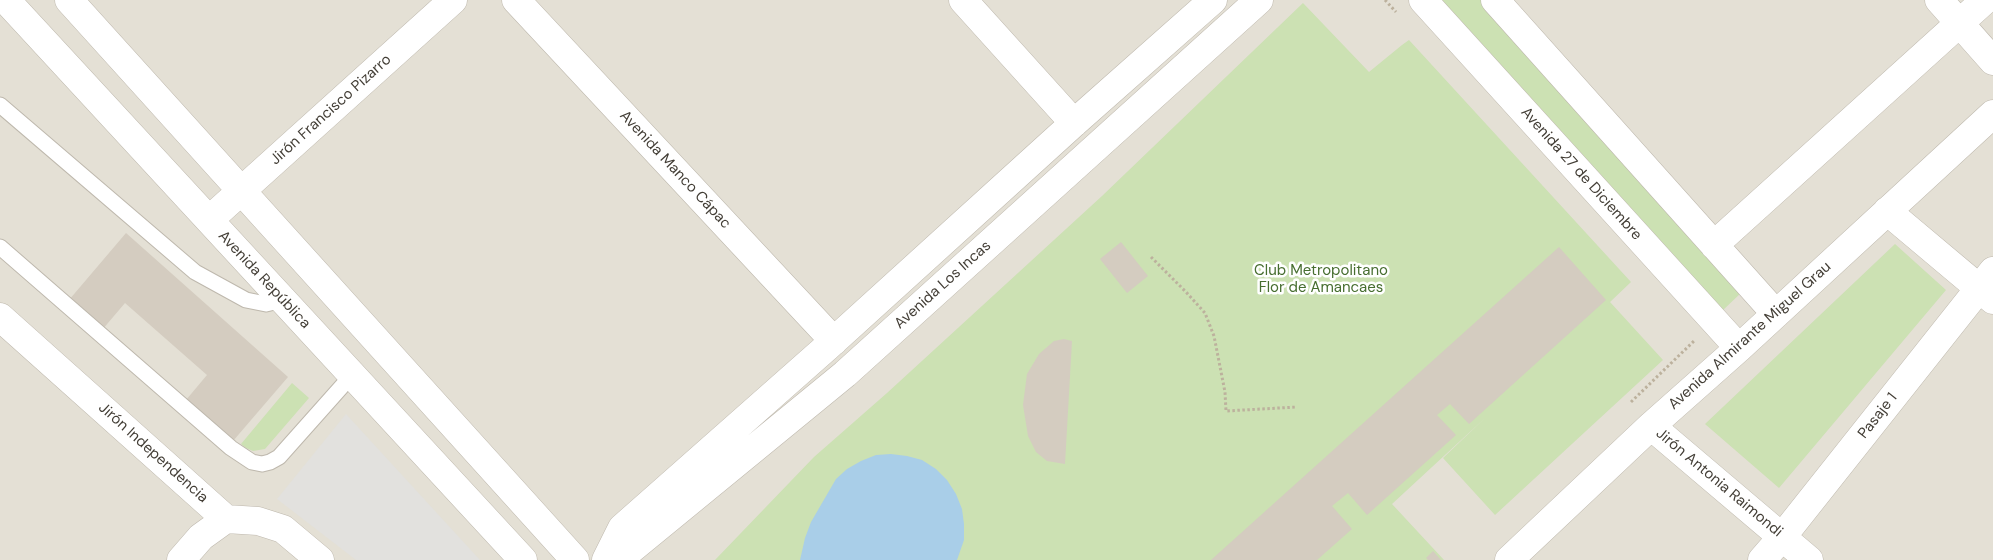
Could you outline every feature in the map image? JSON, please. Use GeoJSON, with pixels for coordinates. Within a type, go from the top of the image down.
{"type":"FeatureCollection","features":[{"type":"Feature","properties":{"kind":"street","name":"Avenida República"},"geometry":{"type":"LineString","coordinates":[[6,0],[522,560]]}},
{"type":"Feature","properties":{"kind":"street"},"geometry":{"type":"LineString","coordinates":[[69,0],[575,560]]}},
{"type":"Feature","properties":{"kind":"street","name":"Jirón Francisco Pizarro"},"geometry":{"type":"LineString","coordinates":[[209,220],[453,0]]}},
{"type":"Feature","properties":{"kind":"street","name":"Avenida Manco Cápac"},"geometry":{"type":"LineString","coordinates":[[516,0],[834,341]]}},
{"type":"Feature","properties":{"kind":"street"},"geometry":{"type":"LineString","coordinates":[[963,0],[1074,123]]}},
{"type":"Feature","properties":{"kind":"street"},"geometry":{"type":"LineString","coordinates":[[606,560],[622,528],[834,341],[1074,123],[1213,0]]}},
{"type":"Feature","properties":{"kind":"street","name":"Avenida Los Incas"},"geometry":{"type":"LineString","coordinates":[[618,560],[845,374],[1259,0]]}},
{"type":"Feature","properties":{"kind":"street","name":"Avenida 27 de Diciembre"},"geometry":{"type":"LineString","coordinates":[[1423,0],[1739,348]]}},
{"type":"Feature","properties":{"kind":"street"},"geometry":{"type":"LineString","coordinates":[[1495,0],[1776,314]]}},
{"type":"Feature","properties":{"kind":"street"},"geometry":{"type":"LineString","coordinates":[[1939,0],[1993,61]]}},
{"type":"Feature","properties":{"kind":"street"},"geometry":{"type":"LineString","coordinates":[[1714,245],[1985,0]]}},
{"type":"Feature","properties":{"kind":"street","name":"Avenida Almirante Miguel Grau"},"geometry":{"type":"LineString","coordinates":[[1509,560],[1651,426],[1739,348],[1993,114]]}},
{"type":"Feature","properties":{"kind":"street"},"geometry":{"type":"LineString","coordinates":[[1887,211],[1988,286]]}},
{"type":"Feature","properties":{"kind":"street","name":"Pasaje 1"},"geometry":{"type":"LineString","coordinates":[[1762,560],[1988,286]]}},
{"type":"Feature","properties":{"kind":"street","name":"Jirón Independencia"},"geometry":{"type":"LineString","coordinates":[[0,317],[226,518]]}},
{"type":"Feature","properties":{"kind":"street","name":"Jirón Antonia Raimondi"},"geometry":{"type":"LineString","coordinates":[[1651,426],[1809,560]]}},
{"type":"Feature","properties":{"kind":"street"},"geometry":{"type":"LineString","coordinates":[[181,560],[201,537],[226,518],[258,521],[283,529],[320,560]]}},
{"type":"Feature","properties":{"kind":"lane"},"geometry":{"type":"LineString","coordinates":[[0,105],[195,272],[246,300],[266,304],[283,300]]}},
{"type":"Feature","properties":{"kind":"lane"},"geometry":{"type":"LineString","coordinates":[[0,247],[224,442],[252,462],[262,464],[278,457],[352,375]]}},
{"type":"Feature","properties":{"kind":"path"},"geometry":{"type":"LineString","coordinates":[[1385,0],[1398,14]]}},
{"type":"Feature","properties":{"kind":"path"},"geometry":{"type":"LineString","coordinates":[[1150,257],[1205,313],[1214,336],[1225,392],[1226,411],[1297,407]]}},
{"type":"Feature","properties":{"kind":"path"},"geometry":{"type":"LineString","coordinates":[[1631,402],[1695,340],[1689,333]]}},
{"type":"Feature","properties":{"kind":"shaded area"},"geometry":{"type":"Polygon","coordinates":[[[0,0],[1993,0],[1993,560],[0,560],[0,0]]]}},
{"type":"Feature","properties":{"kind":"shaded area"},"geometry":{"type":"Polygon","coordinates":[[[346,414],[480,560],[356,560],[277,499],[346,414]]]}},
{"type":"Feature","properties":{"kind":"green space"},"geometry":{"type":"Polygon","coordinates":[[[1440,0],[1481,0],[1742,292],[1722,311],[1440,0]]]}},
{"type":"Feature","properties":{"kind":"green space","name":"Club Metropolitano Flor de Amancaes"},"geometry":{"type":"Polygon","coordinates":[[[1303,3],[1369,72],[1409,40],[1631,282],[1610,302],[1663,360],[1495,515],[1443,458],[1485,418],[1392,504],[1444,560],[715,560],[814,457],[887,393],[1102,196],[1303,3]]]}},
{"type":"Feature","properties":{"kind":"green space"},"geometry":{"type":"Polygon","coordinates":[[[1895,244],[1946,290],[1779,488],[1705,424],[1895,244]]]}},
{"type":"Feature","properties":{"kind":"green space"},"geometry":{"type":"Polygon","coordinates":[[[292,383],[309,398],[265,449],[253,451],[246,448],[241,444],[292,383]]]}},
{"type":"Feature","properties":{"kind":"water"},"geometry":{"type":"Polygon","coordinates":[[[891,454],[922,460],[936,469],[947,480],[956,494],[962,509],[964,524],[964,540],[957,560],[800,560],[811,522],[836,479],[847,469],[861,461],[876,455],[891,454]]]}},
{"type":"Feature","properties":{"kind":"building"},"geometry":{"type":"Polygon","coordinates":[[[126,233],[288,377],[233,441],[186,400],[207,375],[125,303],[102,330],[69,300],[126,233]]]}},
{"type":"Feature","properties":{"kind":"building"},"geometry":{"type":"Polygon","coordinates":[[[1121,242],[1148,276],[1127,293],[1100,259],[1121,242]]]}},
{"type":"Feature","properties":{"kind":"building"},"geometry":{"type":"Polygon","coordinates":[[[1559,247],[1606,300],[1469,424],[1450,404],[1437,415],[1456,435],[1367,515],[1348,493],[1332,506],[1352,529],[1317,560],[1211,560],[1559,247]]]}},
{"type":"Feature","properties":{"kind":"building"},"geometry":{"type":"Polygon","coordinates":[[[1064,339],[1072,341],[1065,464],[1047,461],[1036,452],[1028,436],[1023,405],[1027,374],[1039,354],[1054,341],[1064,339]]]}},
{"type":"Feature","properties":{"kind":"building"},"geometry":{"type":"Polygon","coordinates":[[[1433,551],[1441,560],[1428,560],[1426,558],[1433,551]]]}}]}
